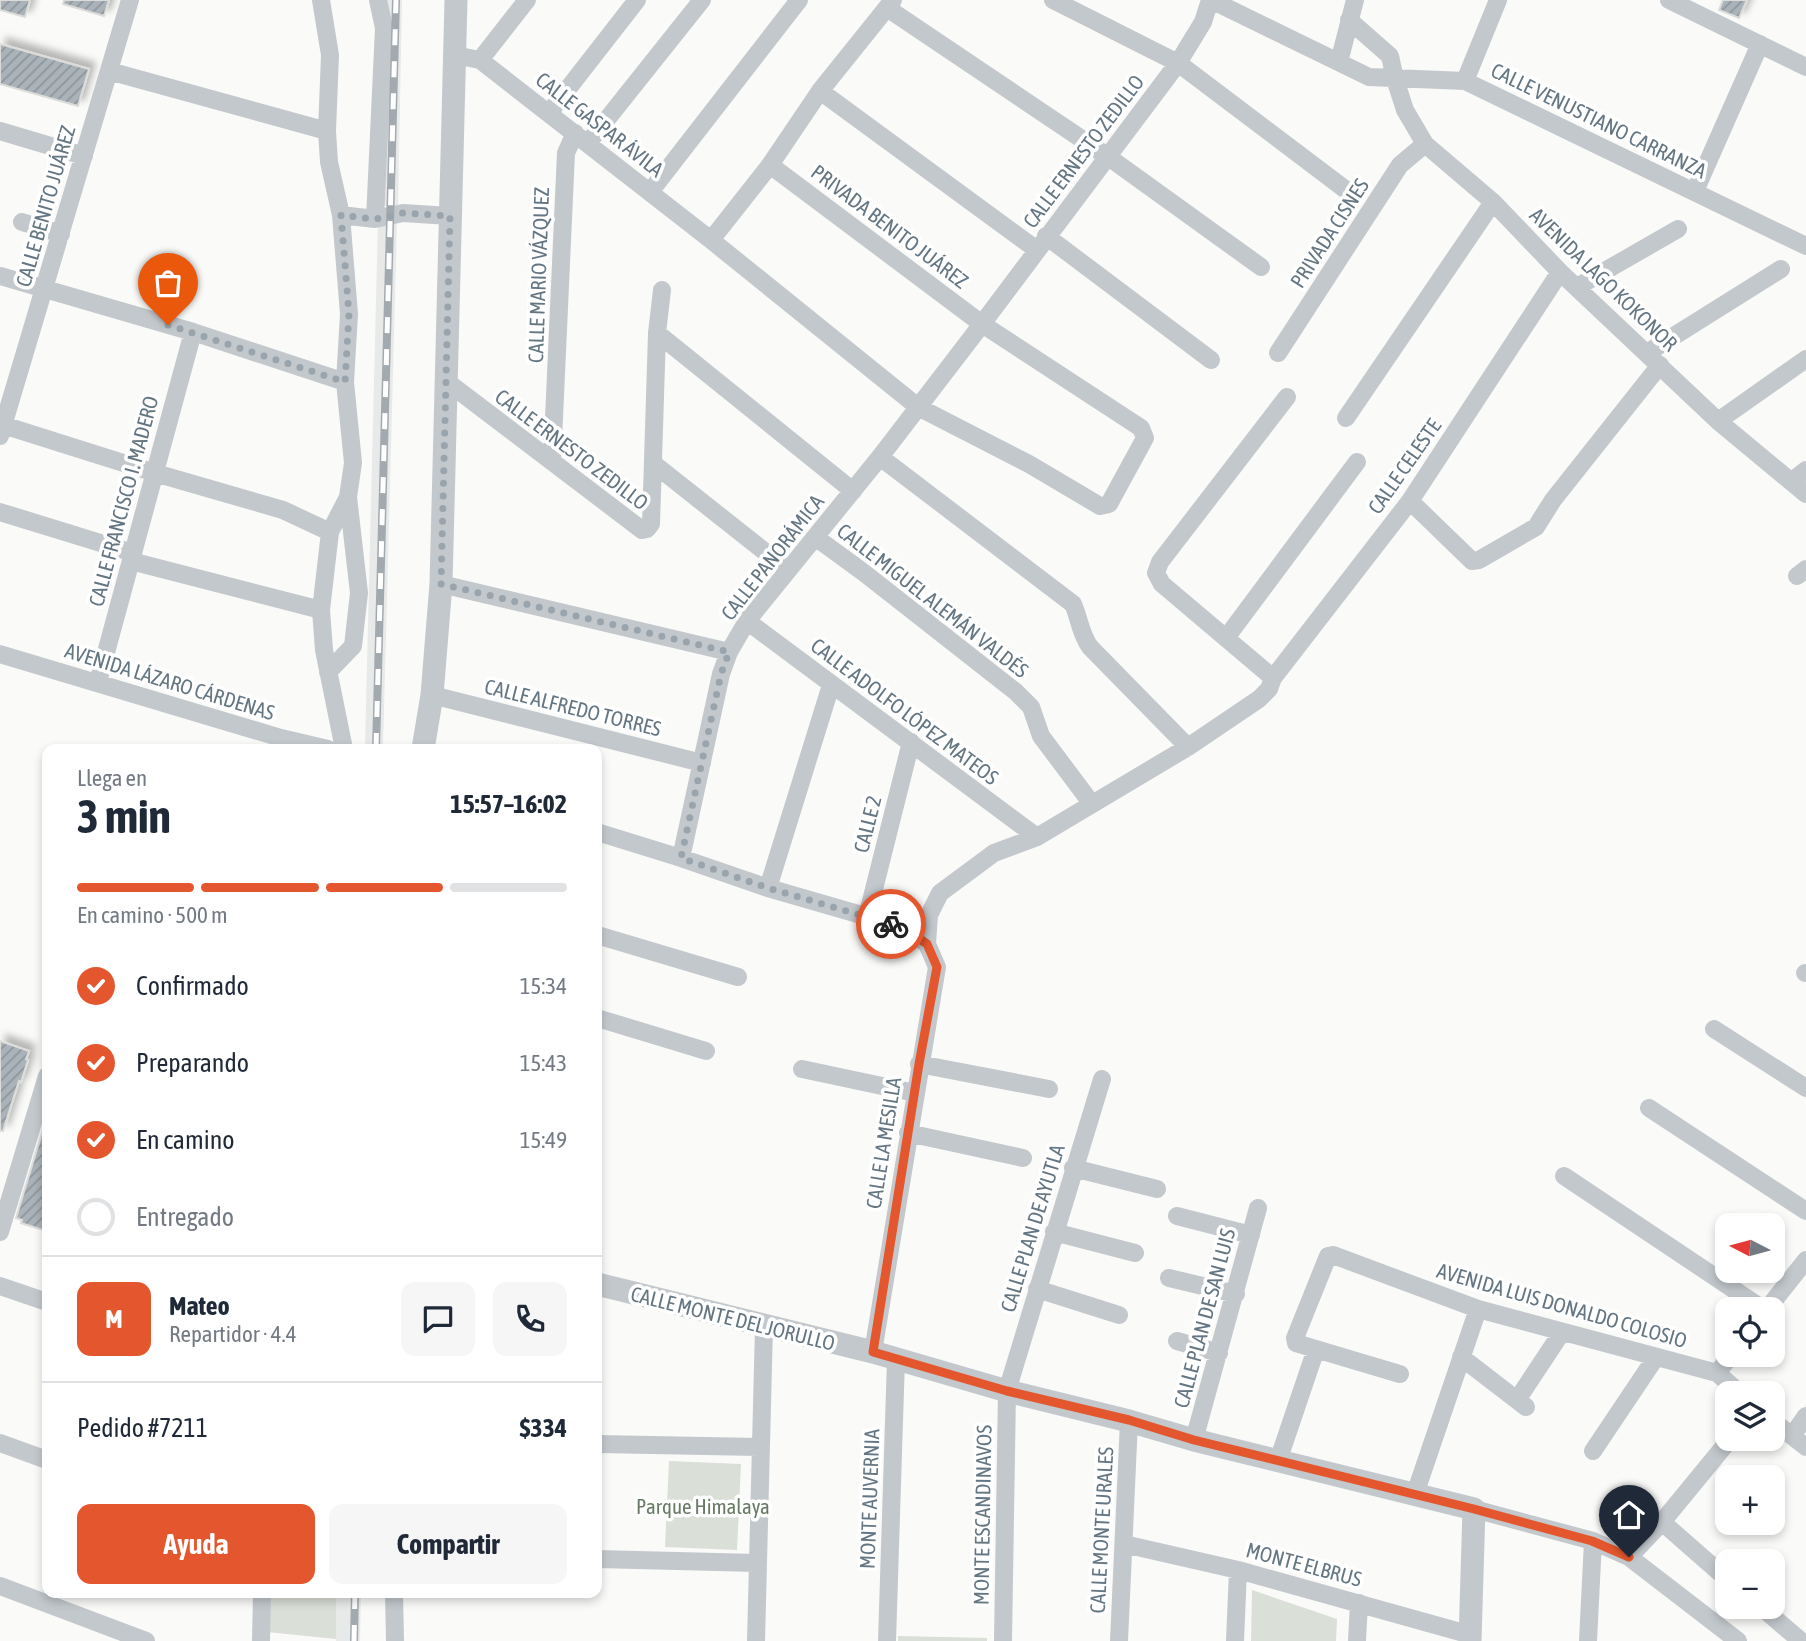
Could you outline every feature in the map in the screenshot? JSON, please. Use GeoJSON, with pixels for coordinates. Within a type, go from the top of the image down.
{"type":"FeatureCollection","features":[{"type":"Feature","properties":{"kind":"street","name":"CALLE BENITO JUÁREZ"},"geometry":{"type":"LineString","coordinates":[[1,428],[130,0]]}},
{"type":"Feature","properties":{"kind":"street"},"geometry":{"type":"LineString","coordinates":[[321,0],[330,55],[327,131],[329,162],[341,215],[349,314],[345,382],[352,463],[348,497],[359,593],[353,646],[328,672]]}},
{"type":"Feature","properties":{"kind":"street"},"geometry":{"type":"LineString","coordinates":[[375,219],[384,28],[378,0]]}},
{"type":"Feature","properties":{"kind":"street"},"geometry":{"type":"LineString","coordinates":[[424,744],[432,695],[441,584],[456,0]]}},
{"type":"Feature","properties":{"kind":"street"},"geometry":{"type":"LineString","coordinates":[[480,60],[527,0]]}},
{"type":"Feature","properties":{"kind":"street"},"geometry":{"type":"LineString","coordinates":[[549,113],[637,0]]}},
{"type":"Feature","properties":{"kind":"street","name":"CALLE MARIO VÁZQUEZ"},"geometry":{"type":"LineString","coordinates":[[552,462],[566,153],[702,0]]}},
{"type":"Feature","properties":{"kind":"street"},"geometry":{"type":"LineString","coordinates":[[650,192],[799,0]]}},
{"type":"Feature","properties":{"kind":"street"},"geometry":{"type":"LineString","coordinates":[[1053,0],[1178,63],[1350,193]]}},
{"type":"Feature","properties":{"kind":"street","name":"CALLE ERNESTO ZEDILLO"},"geometry":{"type":"LineString","coordinates":[[982,324],[1178,63],[1203,22],[1211,0]]}},
{"type":"Feature","properties":{"kind":"street","name":"CALLE VENUSTIANO CARRANZA"},"geometry":{"type":"LineString","coordinates":[[1211,0],[1369,77],[1465,81],[1806,246]]}},
{"type":"Feature","properties":{"kind":"street"},"geometry":{"type":"LineString","coordinates":[[1339,62],[1355,0]]}},
{"type":"Feature","properties":{"kind":"street"},"geometry":{"type":"LineString","coordinates":[[1465,81],[1498,0]]}},
{"type":"Feature","properties":{"kind":"street"},"geometry":{"type":"LineString","coordinates":[[1670,0],[1806,67]]}},
{"type":"Feature","properties":{"kind":"street"},"geometry":{"type":"LineString","coordinates":[[711,240],[770,165],[820,91],[890,4],[1261,267]]}},
{"type":"Feature","properties":{"kind":"street","name":"AVENIDA LAGO KOKONOR"},"geometry":{"type":"LineString","coordinates":[[1349,20],[1390,56],[1405,110],[1425,144],[1493,202],[1560,272],[1718,421],[1799,476],[1806,494]]}},
{"type":"Feature","properties":{"kind":"street"},"geometry":{"type":"LineString","coordinates":[[1695,191],[1760,44]]}},
{"type":"Feature","properties":{"kind":"street","name":"CALLE GASPAR ÁVILA"},"geometry":{"type":"LineString","coordinates":[[454,55],[480,60],[711,240],[918,407],[1029,464]]}},
{"type":"Feature","properties":{"kind":"street"},"geometry":{"type":"LineString","coordinates":[[109,71],[327,131]]}},
{"type":"Feature","properties":{"kind":"street"},"geometry":{"type":"LineString","coordinates":[[820,91],[1211,360]]}},
{"type":"Feature","properties":{"kind":"street"},"geometry":{"type":"LineString","coordinates":[[0,131],[84,156]]}},
{"type":"Feature","properties":{"kind":"street","name":"PRIVADA CISNES"},"geometry":{"type":"LineString","coordinates":[[1278,353],[1401,165],[1425,144]]}},
{"type":"Feature","properties":{"kind":"street","name":"PRIVADA BENITO JUÁREZ"},"geometry":{"type":"LineString","coordinates":[[770,165],[982,324],[1141,428],[1144,438],[1109,504],[1100,506],[1029,464]]}},
{"type":"Feature","properties":{"kind":"street"},"geometry":{"type":"LineString","coordinates":[[1346,418],[1493,202]]}},
{"type":"Feature","properties":{"kind":"street"},"geometry":{"type":"LineString","coordinates":[[341,215],[375,219],[403,213],[450,216]]}},
{"type":"Feature","properties":{"kind":"street"},"geometry":{"type":"LineString","coordinates":[[22,222],[61,234]]}},
{"type":"Feature","properties":{"kind":"street"},"geometry":{"type":"LineString","coordinates":[[1577,287],[1678,229]]}},
{"type":"Feature","properties":{"kind":"street"},"geometry":{"type":"LineString","coordinates":[[1410,501],[1472,561],[1479,560],[1536,527],[1654,359],[1782,269]]}},
{"type":"Feature","properties":{"kind":"street","name":"CALLE CELESTE"},"geometry":{"type":"LineString","coordinates":[[927,944],[929,915],[940,893],[994,853],[1037,837],[1188,747],[1259,699],[1269,689],[1273,678],[1410,501],[1560,272]]}},
{"type":"Feature","properties":{"kind":"street"},"geometry":{"type":"LineString","coordinates":[[0,276],[193,332],[345,382]]}},
{"type":"Feature","properties":{"kind":"street","name":"CALLE ERNESTO ZEDILLO"},"geometry":{"type":"LineString","coordinates":[[446,381],[642,530],[647,529],[651,524],[657,333],[662,290]]}},
{"type":"Feature","properties":{"kind":"street","name":"CALLE PANORÁMICA"},"geometry":{"type":"LineString","coordinates":[[681,858],[721,674],[729,652],[747,621],[880,457],[982,324]]}},
{"type":"Feature","properties":{"kind":"street","name":"CALLE FRANCISCO I. MADERO"},"geometry":{"type":"LineString","coordinates":[[97,682],[193,332]]}},
{"type":"Feature","properties":{"kind":"street"},"geometry":{"type":"LineString","coordinates":[[657,333],[853,491]]}},
{"type":"Feature","properties":{"kind":"street"},"geometry":{"type":"LineString","coordinates":[[1718,421],[1806,359]]}},
{"type":"Feature","properties":{"kind":"street"},"geometry":{"type":"LineString","coordinates":[[1273,678],[1162,584],[1156,573],[1160,562],[1287,397]]}},
{"type":"Feature","properties":{"kind":"street"},"geometry":{"type":"LineString","coordinates":[[1,428],[283,510],[330,531]]}},
{"type":"Feature","properties":{"kind":"street"},"geometry":{"type":"LineString","coordinates":[[880,457],[1073,604],[1081,635],[1090,647],[1188,747]]}},
{"type":"Feature","properties":{"kind":"street"},"geometry":{"type":"LineString","coordinates":[[1226,638],[1357,462]]}},
{"type":"Feature","properties":{"kind":"street"},"geometry":{"type":"LineString","coordinates":[[654,464],[788,570]]}},
{"type":"Feature","properties":{"kind":"street"},"geometry":{"type":"LineString","coordinates":[[343,744],[324,650],[321,610],[330,531],[348,497]]}},
{"type":"Feature","properties":{"kind":"street"},"geometry":{"type":"LineString","coordinates":[[0,512],[132,557],[321,610]]}},
{"type":"Feature","properties":{"kind":"street","name":"CALLE MIGUEL ALEMÁN VALDÉS"},"geometry":{"type":"LineString","coordinates":[[814,537],[1016,692],[1031,707],[1041,736],[1092,804]]}},
{"type":"Feature","properties":{"kind":"street"},"geometry":{"type":"LineString","coordinates":[[441,584],[729,652]]}},
{"type":"Feature","properties":{"kind":"street","name":"CALLE ADOLFO LÓPEZ MATEOS"},"geometry":{"type":"LineString","coordinates":[[747,621],[1037,837]]}},
{"type":"Feature","properties":{"kind":"street","name":"AVENIDA LÁZARO CÁRDENAS"},"geometry":{"type":"LineString","coordinates":[[0,654],[97,682],[281,743]]}},
{"type":"Feature","properties":{"kind":"street"},"geometry":{"type":"LineString","coordinates":[[768,888],[831,685]]}},
{"type":"Feature","properties":{"kind":"street","name":"CALLE ALFREDO TORRES"},"geometry":{"type":"LineString","coordinates":[[432,695],[702,763]]}},
{"type":"Feature","properties":{"kind":"street","name":"CALLE 2"},"geometry":{"type":"LineString","coordinates":[[867,917],[911,742]]}},
{"type":"Feature","properties":{"kind":"street"},"geometry":{"type":"LineString","coordinates":[[602,834],[768,888],[903,927],[927,944]]}},
{"type":"Feature","properties":{"kind":"street"},"geometry":{"type":"LineString","coordinates":[[602,936],[738,977]]}},
{"type":"Feature","properties":{"kind":"street","name":"CALLE LA MESILLA"},"geometry":{"type":"LineString","coordinates":[[873,1352],[937,967],[927,944]]}},
{"type":"Feature","properties":{"kind":"street"},"geometry":{"type":"LineString","coordinates":[[602,1020],[706,1051]]}},
{"type":"Feature","properties":{"kind":"street"},"geometry":{"type":"LineString","coordinates":[[1714,1029],[1806,1088]]}},
{"type":"Feature","properties":{"kind":"street"},"geometry":{"type":"LineString","coordinates":[[919,1064],[1049,1089]]}},
{"type":"Feature","properties":{"kind":"street"},"geometry":{"type":"LineString","coordinates":[[802,1069],[915,1093]]}},
{"type":"Feature","properties":{"kind":"street","name":"CALLE PLAN DE AYUTLA"},"geometry":{"type":"LineString","coordinates":[[1007,1391],[1102,1079]]}},
{"type":"Feature","properties":{"kind":"street"},"geometry":{"type":"LineString","coordinates":[[0,1232],[42,1093]]}},
{"type":"Feature","properties":{"kind":"street"},"geometry":{"type":"LineString","coordinates":[[1649,1108],[1806,1211]]}},
{"type":"Feature","properties":{"kind":"street"},"geometry":{"type":"LineString","coordinates":[[908,1133],[1023,1158]]}},
{"type":"Feature","properties":{"kind":"street"},"geometry":{"type":"LineString","coordinates":[[1073,1168],[1157,1189]]}},
{"type":"Feature","properties":{"kind":"street"},"geometry":{"type":"LineString","coordinates":[[1564,1176],[1747,1297]]}},
{"type":"Feature","properties":{"kind":"street","name":"CALLE PLAN DE SAN LUIS"},"geometry":{"type":"LineString","coordinates":[[1194,1440],[1258,1208]]}},
{"type":"Feature","properties":{"kind":"street"},"geometry":{"type":"LineString","coordinates":[[1177,1216],[1251,1235]]}},
{"type":"Feature","properties":{"kind":"street"},"geometry":{"type":"LineString","coordinates":[[1054,1232],[1135,1252]]}},
{"type":"Feature","properties":{"kind":"street","name":"AVENIDA LUIS DONALDO COLOSIO"},"geometry":{"type":"LineString","coordinates":[[1316,1349],[1299,1345],[1295,1338],[1328,1256],[1333,1255],[1478,1309],[1717,1373],[1726,1381]]}},
{"type":"Feature","properties":{"kind":"street"},"geometry":{"type":"LineString","coordinates":[[1775,1297],[1806,1260]]}},
{"type":"Feature","properties":{"kind":"street"},"geometry":{"type":"LineString","coordinates":[[1169,1278],[1236,1294]]}},
{"type":"Feature","properties":{"kind":"street","name":"CALLE MONTE DEL JORULLO"},"geometry":{"type":"LineString","coordinates":[[602,1285],[873,1352],[1007,1391],[1129,1420],[1194,1440],[1592,1541],[1629,1557],[1738,1641]]}},
{"type":"Feature","properties":{"kind":"street"},"geometry":{"type":"LineString","coordinates":[[0,1286],[42,1300]]}},
{"type":"Feature","properties":{"kind":"street"},"geometry":{"type":"LineString","coordinates":[[1037,1289],[1119,1315]]}},
{"type":"Feature","properties":{"kind":"street"},"geometry":{"type":"LineString","coordinates":[[1415,1494],[1478,1309]]}},
{"type":"Feature","properties":{"kind":"street"},"geometry":{"type":"LineString","coordinates":[[756,1641],[764,1327]]}},
{"type":"Feature","properties":{"kind":"street"},"geometry":{"type":"LineString","coordinates":[[1461,1357],[1521,1404],[1562,1332]]}},
{"type":"Feature","properties":{"kind":"street"},"geometry":{"type":"LineString","coordinates":[[1177,1341],[1219,1353]]}},
{"type":"Feature","properties":{"kind":"street"},"geometry":{"type":"LineString","coordinates":[[1278,1461],[1316,1349],[1400,1374]]}},
{"type":"Feature","properties":{"kind":"street"},"geometry":{"type":"LineString","coordinates":[[1593,1451],[1656,1357]]}},
{"type":"Feature","properties":{"kind":"street","name":"MONTE AUVERNIA"},"geometry":{"type":"LineString","coordinates":[[887,1641],[896,1359]]}},
{"type":"Feature","properties":{"kind":"street"},"geometry":{"type":"LineString","coordinates":[[1717,1373],[1722,1367]]}},
{"type":"Feature","properties":{"kind":"street","name":"MONTE ESCANDINAVOS"},"geometry":{"type":"LineString","coordinates":[[1003,1641],[1007,1391]]}},
{"type":"Feature","properties":{"kind":"street"},"geometry":{"type":"LineString","coordinates":[[1792,1436],[1806,1416]]}},
{"type":"Feature","properties":{"kind":"street","name":"CALLE MONTE URALES"},"geometry":{"type":"LineString","coordinates":[[1119,1641],[1129,1420]]}},
{"type":"Feature","properties":{"kind":"street"},"geometry":{"type":"LineString","coordinates":[[1785,1430],[1806,1447]]}},
{"type":"Feature","properties":{"kind":"street"},"geometry":{"type":"LineString","coordinates":[[0,1443],[42,1458]]}},
{"type":"Feature","properties":{"kind":"street"},"geometry":{"type":"LineString","coordinates":[[602,1444],[760,1447]]}},
{"type":"Feature","properties":{"kind":"street"},"geometry":{"type":"LineString","coordinates":[[1629,1557],[1662,1522],[1720,1451]]}},
{"type":"Feature","properties":{"kind":"street"},"geometry":{"type":"LineString","coordinates":[[1470,1638],[1474,1509]]}},
{"type":"Feature","properties":{"kind":"street"},"geometry":{"type":"LineString","coordinates":[[1662,1522],[1715,1568]]}},
{"type":"Feature","properties":{"kind":"street"},"geometry":{"type":"LineString","coordinates":[[1588,1641],[1592,1541]]}},
{"type":"Feature","properties":{"kind":"street","name":"MONTE ELBRUS"},"geometry":{"type":"LineString","coordinates":[[1124,1544],[1238,1570],[1359,1603],[1470,1638]]}},
{"type":"Feature","properties":{"kind":"street"},"geometry":{"type":"LineString","coordinates":[[602,1559],[757,1563]]}},
{"type":"Feature","properties":{"kind":"street"},"geometry":{"type":"LineString","coordinates":[[1235,1641],[1238,1570]]}},
{"type":"Feature","properties":{"kind":"street"},"geometry":{"type":"LineString","coordinates":[[0,1586],[146,1641]]}},
{"type":"Feature","properties":{"kind":"street"},"geometry":{"type":"LineString","coordinates":[[261,1641],[262,1598]]}},
{"type":"Feature","properties":{"kind":"street"},"geometry":{"type":"LineString","coordinates":[[394,1598],[395,1641]]}},
{"type":"Feature","properties":{"kind":"street"},"geometry":{"type":"LineString","coordinates":[[1357,1641],[1359,1603]]}},
{"type":"Feature","properties":{"kind":"street"},"geometry":{"type":"LineString","coordinates":[[1775,1619],[1801,1641]]}},
{"type":"Feature","properties":{"kind":"shaded area"},"geometry":{"type":"Polygon","coordinates":[[[386,0],[402,0],[398,207],[378,205],[386,0]]]}},
{"type":"Feature","properties":{"kind":"shaded area"},"geometry":{"type":"Polygon","coordinates":[[[378,220],[397,222],[383,744],[365,744],[378,220]]]}},
{"type":"Feature","properties":{"kind":"shaded area"},"geometry":{"type":"Polygon","coordinates":[[[336,1598],[361,1598],[360,1641],[336,1641],[336,1598]]]}},
{"type":"Feature","properties":{"kind":"green space","name":"Parque Himalaya"},"geometry":{"type":"Polygon","coordinates":[[[669,1461],[741,1464],[737,1550],[665,1547],[669,1461]]]}},
{"type":"Feature","properties":{"kind":"green space"},"geometry":{"type":"Polygon","coordinates":[[[1252,1590],[1337,1619],[1336,1641],[1251,1641],[1252,1590]]]}},
{"type":"Feature","properties":{"kind":"green space"},"geometry":{"type":"Polygon","coordinates":[[[267,1598],[336,1598],[336,1639],[267,1632],[267,1598]]]}},
{"type":"Feature","properties":{"kind":"green space"},"geometry":{"type":"Polygon","coordinates":[[[898,1636],[987,1638],[987,1641],[898,1641],[898,1636]]]}},
{"type":"Feature","properties":{"kind":"building"},"geometry":{"type":"Polygon","coordinates":[[[0,0],[30,0],[25,17],[0,10],[0,0]]]}},
{"type":"Feature","properties":{"kind":"building"},"geometry":{"type":"Polygon","coordinates":[[[64,0],[109,0],[104,16],[63,4],[64,0]]]}},
{"type":"Feature","properties":{"kind":"building"},"geometry":{"type":"Polygon","coordinates":[[[1723,0],[1747,0],[1739,18],[1719,10],[1723,0]]]}},
{"type":"Feature","properties":{"kind":"building"},"geometry":{"type":"Polygon","coordinates":[[[0,44],[89,69],[78,106],[0,84],[0,44]]]}},
{"type":"Feature","properties":{"kind":"building"},"geometry":{"type":"Polygon","coordinates":[[[0,1041],[29,1051],[3,1131],[0,1131],[0,1041]]]}},
{"type":"Feature","properties":{"kind":"building"},"geometry":{"type":"Polygon","coordinates":[[[42,1133],[42,1230],[21,1223],[22,1220],[16,1218],[42,1133]]]}},
{"type":"Feature","properties":{"kind":"railway"},"geometry":{"type":"LineString","coordinates":[[376,744],[396,0]]}},
{"type":"Feature","properties":{"kind":"railway"},"geometry":{"type":"LineString","coordinates":[[354,1641],[355,1598]]}},
{"type":"Feature","properties":{"kind":"way so far"},"geometry":{"type":"LineString","coordinates":[[168,325],[345,382],[349,314],[341,215],[375,219],[403,213],[450,216],[441,584],[729,652],[721,674],[681,858],[768,888],[891,924]]}},
{"type":"Feature","properties":{"kind":"route"},"geometry":{"type":"LineString","coordinates":[[891,924],[903,927],[927,944],[937,967],[873,1352],[1007,1391],[1129,1420],[1194,1440],[1474,1509],[1592,1541],[1629,1557]]}}]}
